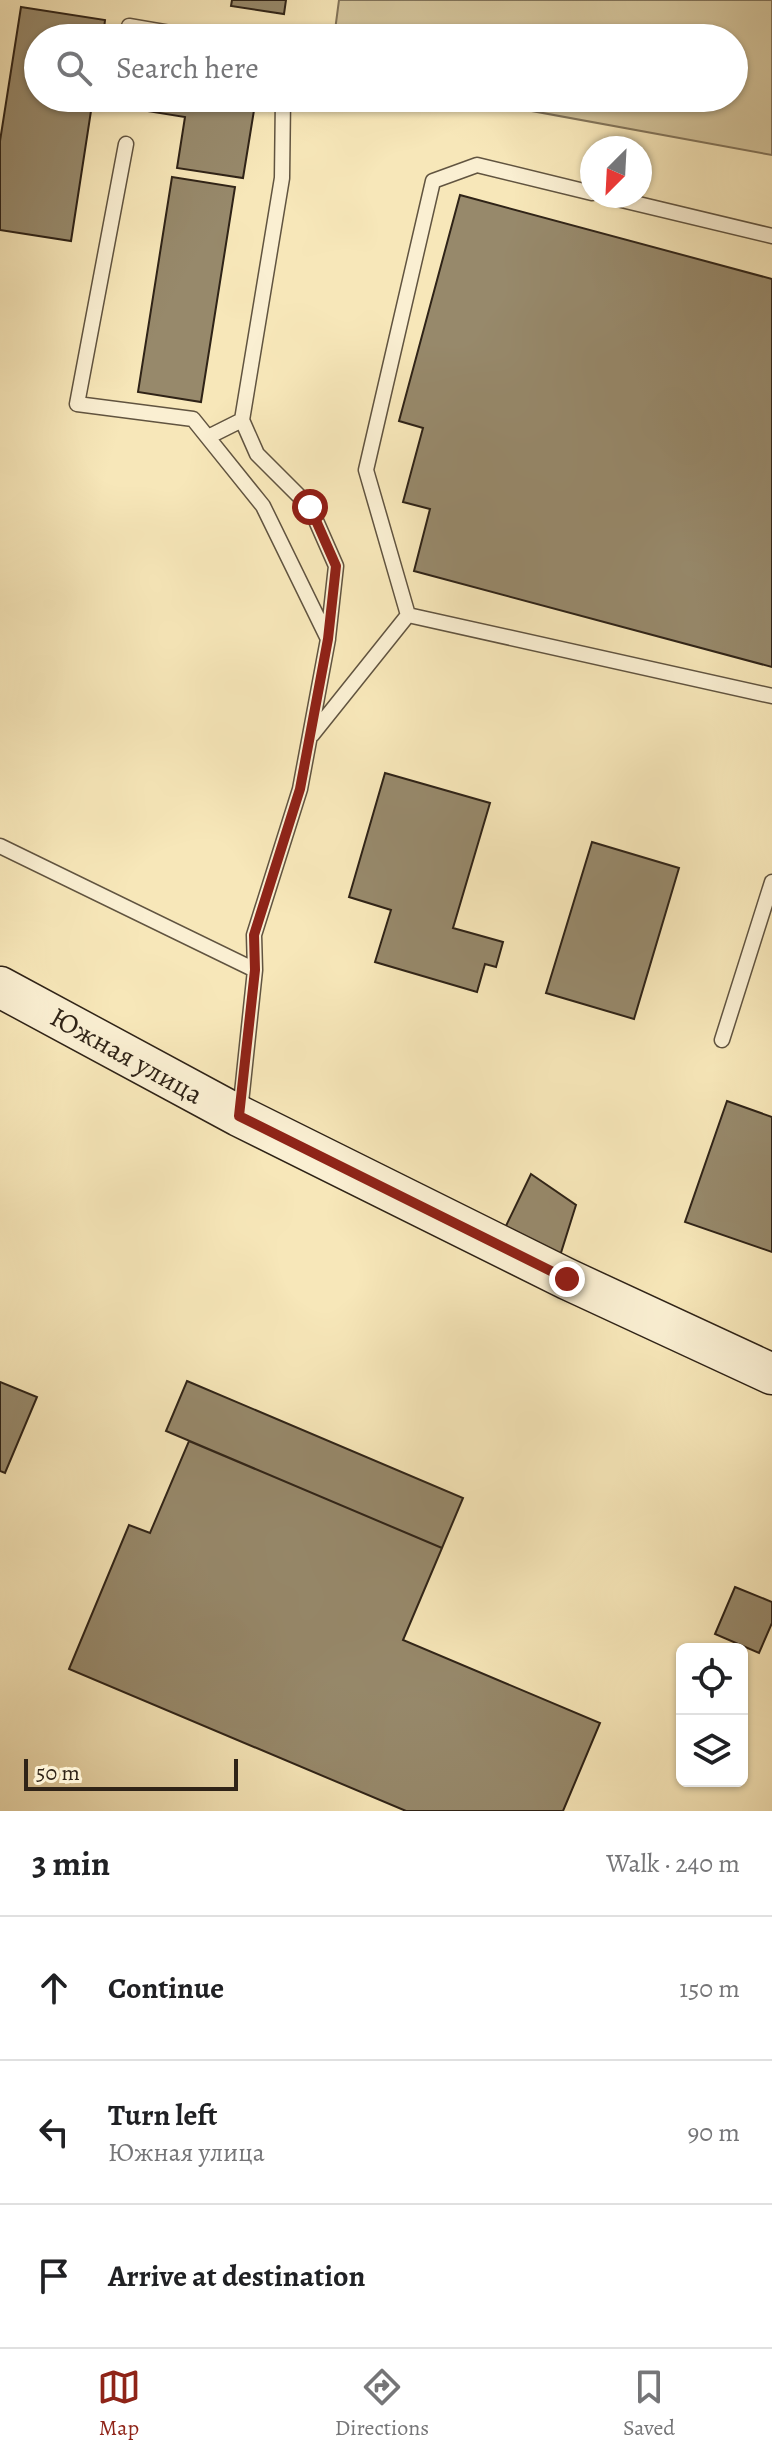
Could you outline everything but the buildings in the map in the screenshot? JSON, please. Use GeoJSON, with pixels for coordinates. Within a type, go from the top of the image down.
{"type":"FeatureCollection","features":[{"type":"Feature","properties":{"kind":"street","name":"Южная улица"},"geometry":{"type":"LineString","coordinates":[[0,987],[239,1116],[567,1279],[772,1374]]}},
{"type":"Feature","properties":{"kind":"lane"},"geometry":{"type":"LineString","coordinates":[[239,1116],[255,970],[254,935],[300,789],[328,639],[336,566],[310,507],[257,454],[242,420],[282,178],[283,112]]}},
{"type":"Feature","properties":{"kind":"lane"},"geometry":{"type":"LineString","coordinates":[[126,144],[77,404],[193,419],[263,506],[328,639]]}},
{"type":"Feature","properties":{"kind":"lane"},"geometry":{"type":"LineString","coordinates":[[408,615],[366,470],[433,181],[477,165],[580,190]]}},
{"type":"Feature","properties":{"kind":"lane"},"geometry":{"type":"LineString","coordinates":[[652,207],[772,236]]}},
{"type":"Feature","properties":{"kind":"lane"},"geometry":{"type":"LineString","coordinates":[[208,437],[242,420]]}},
{"type":"Feature","properties":{"kind":"lane"},"geometry":{"type":"LineString","coordinates":[[408,615],[772,696]]}},
{"type":"Feature","properties":{"kind":"lane"},"geometry":{"type":"LineString","coordinates":[[309,739],[408,615]]}},
{"type":"Feature","properties":{"kind":"lane"},"geometry":{"type":"LineString","coordinates":[[0,846],[255,970]]}},
{"type":"Feature","properties":{"kind":"lane"},"geometry":{"type":"LineString","coordinates":[[722,1040],[772,882]]}},
{"type":"Feature","properties":{"kind":"shaded area"},"geometry":{"type":"Polygon","coordinates":[[[339,0],[772,0],[772,155],[537,112],[748,112],[748,24],[336,24],[339,0]]]}},
{"type":"Feature","properties":{"kind":"route"},"geometry":{"type":"LineString","coordinates":[[310,507],[336,566],[328,639],[300,789],[254,935],[255,970],[239,1116],[567,1279]]}}]}
